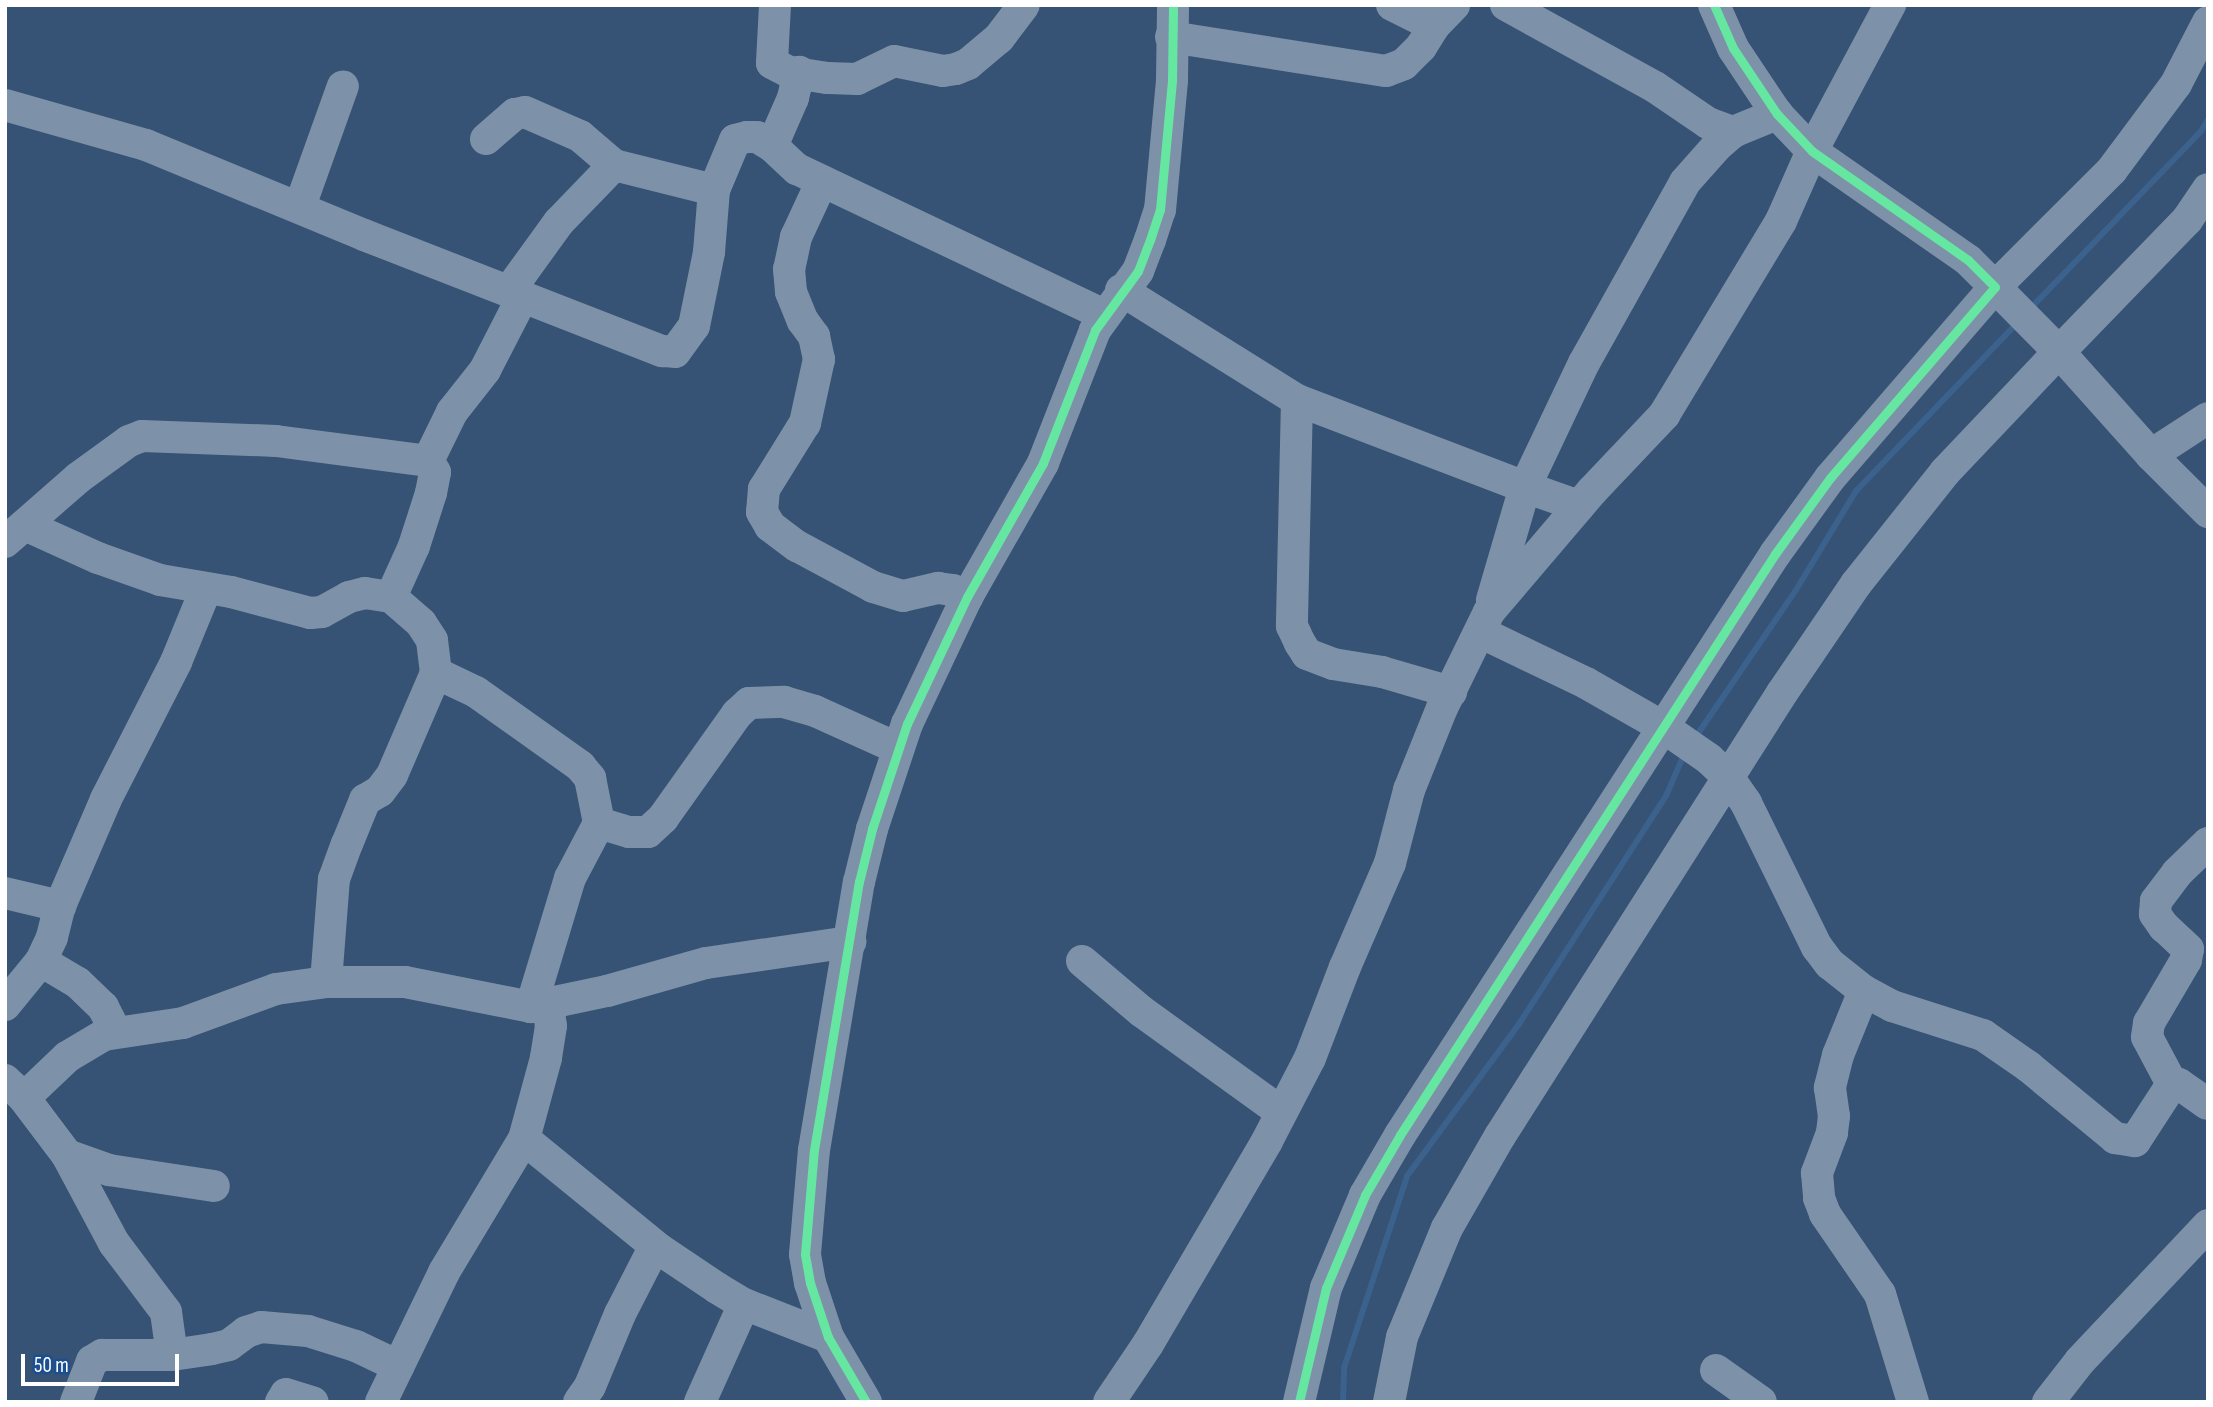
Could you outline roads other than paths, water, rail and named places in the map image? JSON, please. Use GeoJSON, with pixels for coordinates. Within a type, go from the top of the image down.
{"type":"FeatureCollection","features":[{"type":"Feature","properties":{"kind":"street"},"geometry":{"type":"LineString","coordinates":[[775,5],[772,63],[779,69],[828,78],[857,79],[894,61],[943,71],[968,64],[999,38],[1024,5]]}},
{"type":"Feature","properties":{"kind":"street"},"geometry":{"type":"LineString","coordinates":[[866,1402],[828,1337],[810,1283],[805,1243],[814,1150],[859,882],[897,748],[967,597],[1043,463],[1112,303],[1138,271],[1160,210],[1172,79],[1173,5]]}},
{"type":"Feature","properties":{"kind":"street"},"geometry":{"type":"LineString","coordinates":[[1171,37],[1386,71],[1404,64],[1444,15],[1392,5]]}},
{"type":"Feature","properties":{"kind":"street"},"geometry":{"type":"LineString","coordinates":[[1506,5],[1655,87],[1708,123],[1733,132]]}},
{"type":"Feature","properties":{"kind":"street"},"geometry":{"type":"LineString","coordinates":[[1714,5],[1733,48],[1777,114],[1812,150],[1968,260],[2052,344],[2151,455],[2208,512]]}},
{"type":"Feature","properties":{"kind":"street"},"geometry":{"type":"LineString","coordinates":[[1485,622],[1579,506],[1664,415],[1780,221],[1812,150],[1885,7]]}},
{"type":"Feature","properties":{"kind":"street"},"geometry":{"type":"LineString","coordinates":[[1389,1402],[1402,1337],[1447,1228],[1500,1136],[1696,751],[1775,554],[1830,478],[2112,170],[2176,84],[2208,22]]}},
{"type":"Feature","properties":{"kind":"street"},"geometry":{"type":"LineString","coordinates":[[772,146],[793,98],[799,72]]}},
{"type":"Feature","properties":{"kind":"street"},"geometry":{"type":"LineString","coordinates":[[300,206],[343,86]]}},
{"type":"Feature","properties":{"kind":"street"},"geometry":{"type":"LineString","coordinates":[[5,105],[146,145],[300,206],[364,235],[662,351],[675,352],[694,326],[709,252],[714,190],[735,140],[757,137],[772,146],[797,169],[821,181],[1112,303],[1297,400],[1579,506]]}},
{"type":"Feature","properties":{"kind":"street"},"geometry":{"type":"LineString","coordinates":[[486,139],[515,114],[525,112],[543,117],[580,136],[614,165],[714,190]]}},
{"type":"Feature","properties":{"kind":"street"},"geometry":{"type":"LineString","coordinates":[[1109,1402],[1148,1344],[1310,1058],[1345,967],[1391,863],[1409,790],[1451,692],[1485,622],[1525,487],[1584,363],[1685,182],[1733,132],[1777,114]]}},
{"type":"Feature","properties":{"kind":"street"},"geometry":{"type":"LineString","coordinates":[[428,461],[452,412],[485,370],[516,294],[559,222],[614,165]]}},
{"type":"Feature","properties":{"kind":"street"},"geometry":{"type":"LineString","coordinates":[[821,181],[796,237],[789,269],[791,292],[803,321],[814,336],[819,359],[805,423],[764,489],[762,512],[770,526],[797,545],[873,587],[903,596],[938,588],[953,590],[967,597]]}},
{"type":"Feature","properties":{"kind":"street"},"geometry":{"type":"LineString","coordinates":[[1299,1402],[1326,1288],[1365,1195],[1400,1135],[1696,751],[1856,584],[2052,344],[2187,220],[2208,189]]}},
{"type":"Feature","properties":{"kind":"street"},"geometry":{"type":"LineString","coordinates":[[1297,400],[1292,626],[1300,643],[1307,654],[1333,664],[1382,672],[1451,692]]}},
{"type":"Feature","properties":{"kind":"street"},"geometry":{"type":"LineString","coordinates":[[2151,455],[2208,418]]}},
{"type":"Feature","properties":{"kind":"street"},"geometry":{"type":"LineString","coordinates":[[16,534],[78,478],[129,441],[142,436],[276,441],[428,461]]}},
{"type":"Feature","properties":{"kind":"street"},"geometry":{"type":"LineString","coordinates":[[391,597],[426,512],[435,472],[428,461]]}},
{"type":"Feature","properties":{"kind":"street"},"geometry":{"type":"LineString","coordinates":[[16,534],[160,580],[231,592],[310,613],[322,612],[357,595],[391,597],[421,623],[432,640],[436,673],[392,775],[380,791],[365,800],[346,844],[334,879],[326,982]]}},
{"type":"Feature","properties":{"kind":"street"},"geometry":{"type":"LineString","coordinates":[[5,1005],[41,961],[52,937],[60,906],[106,799],[176,662],[206,589]]}},
{"type":"Feature","properties":{"kind":"street"},"geometry":{"type":"LineString","coordinates":[[1485,622],[1696,751],[1768,844],[1817,947],[1830,964],[1864,991],[1892,1006],[1983,1035],[2029,1067],[2115,1138],[2134,1141],[2172,1084]]}},
{"type":"Feature","properties":{"kind":"street"},"geometry":{"type":"LineString","coordinates":[[381,1402],[444,1272],[524,1139],[546,1058],[551,1026],[539,1006],[570,878],[599,823],[590,778],[580,766],[476,692],[436,673]]}},
{"type":"Feature","properties":{"kind":"street"},"geometry":{"type":"LineString","coordinates":[[599,823],[629,832],[648,832],[663,818],[737,714],[749,704],[784,702],[815,711],[897,748]]}},
{"type":"Feature","properties":{"kind":"street"},"geometry":{"type":"LineString","coordinates":[[2172,1084],[2147,1037],[2150,1023],[2186,960],[2188,949],[2164,927],[2155,914],[2156,901],[2177,873],[2208,843]]}},
{"type":"Feature","properties":{"kind":"street"},"geometry":{"type":"LineString","coordinates":[[5,893],[60,906]]}},
{"type":"Feature","properties":{"kind":"street"},"geometry":{"type":"LineString","coordinates":[[172,1355],[166,1312],[114,1243],[67,1156],[15,1089],[67,1057],[104,1035],[183,1023],[251,996],[300,984],[326,982],[430,985],[539,1006],[706,962],[850,942]]}},
{"type":"Feature","properties":{"kind":"street"},"geometry":{"type":"LineString","coordinates":[[41,961],[78,983],[103,1007],[116,1032]]}},
{"type":"Feature","properties":{"kind":"street"},"geometry":{"type":"LineString","coordinates":[[1082,961],[1141,1011],[1281,1112]]}},
{"type":"Feature","properties":{"kind":"street"},"geometry":{"type":"LineString","coordinates":[[1864,991],[1838,1055],[1830,1088],[1834,1116],[1832,1133],[1817,1173],[1819,1198],[1825,1214],[1880,1294],[1913,1402]]}},
{"type":"Feature","properties":{"kind":"street"},"geometry":{"type":"LineString","coordinates":[[2172,1084],[2179,1084],[2208,1104]]}},
{"type":"Feature","properties":{"kind":"street"},"geometry":{"type":"LineString","coordinates":[[524,1139],[655,1246],[744,1304],[828,1337]]}},
{"type":"Feature","properties":{"kind":"street"},"geometry":{"type":"LineString","coordinates":[[67,1156],[109,1170],[214,1186]]}},
{"type":"Feature","properties":{"kind":"street"},"geometry":{"type":"LineString","coordinates":[[2048,1402],[2080,1361],[2208,1225]]}},
{"type":"Feature","properties":{"kind":"street"},"geometry":{"type":"LineString","coordinates":[[579,1402],[590,1386],[620,1314],[655,1246]]}},
{"type":"Feature","properties":{"kind":"street"},"geometry":{"type":"LineString","coordinates":[[700,1402],[744,1304]]}},
{"type":"Feature","properties":{"kind":"street"},"geometry":{"type":"LineString","coordinates":[[76,1402],[92,1361],[102,1355],[172,1355],[229,1345],[246,1332],[261,1326],[292,1328],[326,1337],[398,1366]]}},
{"type":"Feature","properties":{"kind":"street"},"geometry":{"type":"LineString","coordinates":[[1716,1370],[1761,1402]]}},
{"type":"Feature","properties":{"kind":"street"},"geometry":{"type":"LineString","coordinates":[[281,1402],[286,1394],[313,1402]]}},
{"type":"Feature","properties":{"kind":"waterway"},"geometry":{"type":"LineString","coordinates":[[2030,309],[2201,131],[2208,120]]}},
{"type":"Feature","properties":{"kind":"waterway"},"geometry":{"type":"LineString","coordinates":[[1695,738],[1796,590],[1856,491],[2018,322]]}},
{"type":"Feature","properties":{"kind":"waterway"},"geometry":{"type":"LineString","coordinates":[[1343,1402],[1344,1368],[1407,1176],[1519,1024],[1666,796],[1685,752]]}}]}
